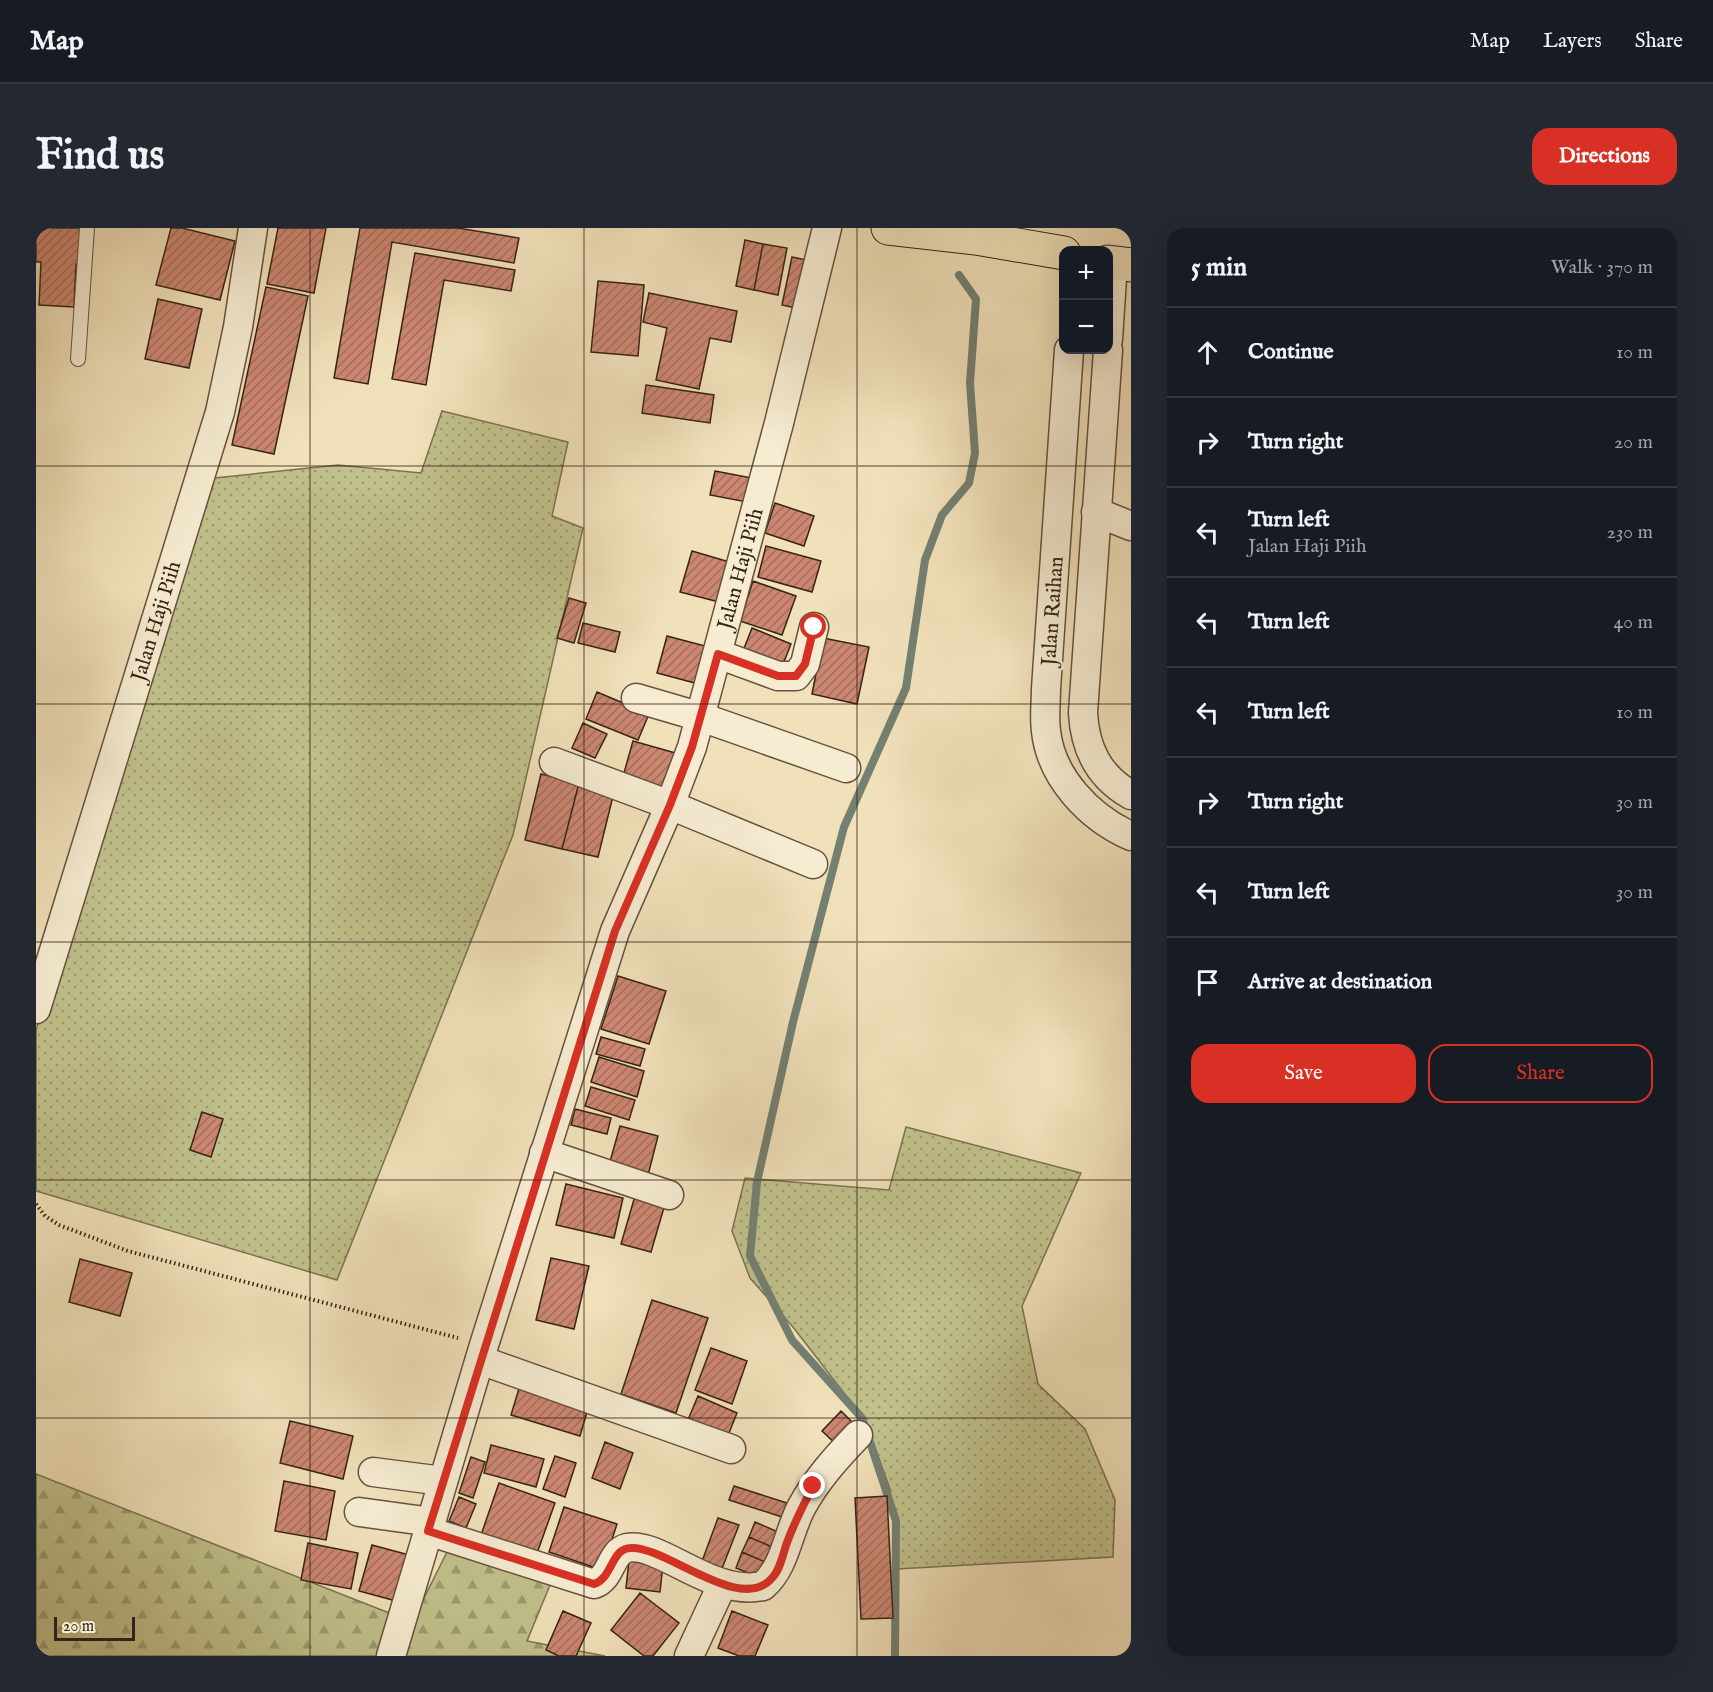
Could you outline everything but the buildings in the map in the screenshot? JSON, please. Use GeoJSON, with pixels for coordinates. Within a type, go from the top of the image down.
{"type":"FeatureCollection","features":[{"type":"Feature","properties":{"kind":"highway"},"geometry":{"type":"LineString","coordinates":[[896,229],[976,238],[1025,237],[1059,251]]}},
{"type":"Feature","properties":{"kind":"street","name":"Jalan Haji Piih"},"geometry":{"type":"LineString","coordinates":[[36,1009],[220,412],[238,327],[253,228]]}},
{"type":"Feature","properties":{"kind":"street","name":"Jalan Haji Piih"},"geometry":{"type":"LineString","coordinates":[[391,1656],[482,1352],[615,931],[670,805],[701,717],[827,228]]}},
{"type":"Feature","properties":{"kind":"street"},"geometry":{"type":"LineString","coordinates":[[1113,301],[1118,263]]}},
{"type":"Feature","properties":{"kind":"street","name":"Jalan Raihan"},"geometry":{"type":"LineString","coordinates":[[1069,354],[1046,709],[1049,745],[1054,760],[1076,795],[1103,820],[1131,836]]}},
{"type":"Feature","properties":{"kind":"street","name":"Jalan Raihan"},"geometry":{"type":"LineString","coordinates":[[1108,354],[1090,598],[1084,728],[1097,766],[1107,778],[1131,795]]}},
{"type":"Feature","properties":{"kind":"street"},"geometry":{"type":"LineString","coordinates":[[1096,512],[1131,526]]}},
{"type":"Feature","properties":{"kind":"street"},"geometry":{"type":"LineString","coordinates":[[1053,594],[1090,598]]}},
{"type":"Feature","properties":{"kind":"street"},"geometry":{"type":"LineString","coordinates":[[718,654],[778,676],[796,676],[805,664],[814,627]]}},
{"type":"Feature","properties":{"kind":"street"},"geometry":{"type":"LineString","coordinates":[[636,698],[701,717],[846,768]]}},
{"type":"Feature","properties":{"kind":"street"},"geometry":{"type":"LineString","coordinates":[[554,762],[670,805],[813,864]]}},
{"type":"Feature","properties":{"kind":"street"},"geometry":{"type":"LineString","coordinates":[[544,1153],[669,1196]]}},
{"type":"Feature","properties":{"kind":"street"},"geometry":{"type":"LineString","coordinates":[[482,1352],[731,1449]]}},
{"type":"Feature","properties":{"kind":"street"},"geometry":{"type":"LineString","coordinates":[[359,1512],[430,1526],[594,1584],[604,1580],[619,1553],[630,1547],[649,1551],[722,1585],[755,1588],[764,1586],[773,1578],[797,1516],[813,1486],[858,1435]]}},
{"type":"Feature","properties":{"kind":"street"},"geometry":{"type":"LineString","coordinates":[[373,1472],[443,1481]]}},
{"type":"Feature","properties":{"kind":"street"},"geometry":{"type":"LineString","coordinates":[[689,1656],[722,1585]]}},
{"type":"Feature","properties":{"kind":"lane"},"geometry":{"type":"LineString","coordinates":[[78,359],[87,228]]}},
{"type":"Feature","properties":{"kind":"path"},"geometry":{"type":"LineString","coordinates":[[36,1204],[45,1216],[59,1225],[128,1251],[482,1352]]}},
{"type":"Feature","properties":{"kind":"green space"},"geometry":{"type":"Polygon","coordinates":[[[442,411],[568,442],[552,516],[583,528],[513,835],[337,1280],[36,1191],[36,1030],[205,479],[338,465],[421,473],[442,411]]]}},
{"type":"Feature","properties":{"kind":"green space"},"geometry":{"type":"Polygon","coordinates":[[[906,1127],[1081,1173],[1022,1306],[1038,1384],[1085,1429],[1115,1500],[1113,1557],[897,1569],[890,1489],[865,1420],[793,1327],[750,1278],[732,1231],[745,1178],[889,1190],[906,1127]]]}},
{"type":"Feature","properties":{"kind":"green space"},"geometry":{"type":"Polygon","coordinates":[[[36,1474],[412,1622],[460,1526],[557,1568],[527,1641],[605,1656],[36,1656],[36,1474]]]}},
{"type":"Feature","properties":{"kind":"waterway"},"geometry":{"type":"LineString","coordinates":[[895,1656],[896,1521],[862,1418],[792,1340],[750,1256],[757,1182],[793,1022],[844,827],[906,688],[925,560],[942,515],[969,483],[975,453],[970,383],[976,299],[959,275]]}},
{"type":"Feature","properties":{"kind":"route"},"geometry":{"type":"LineString","coordinates":[[813,1486],[800,1510],[773,1578],[764,1586],[755,1588],[722,1585],[649,1551],[630,1547],[619,1553],[604,1580],[594,1584],[428,1531],[484,1345],[615,931],[670,805],[692,747],[718,654],[778,676],[788,678],[796,676],[805,664],[814,627]]}}]}
